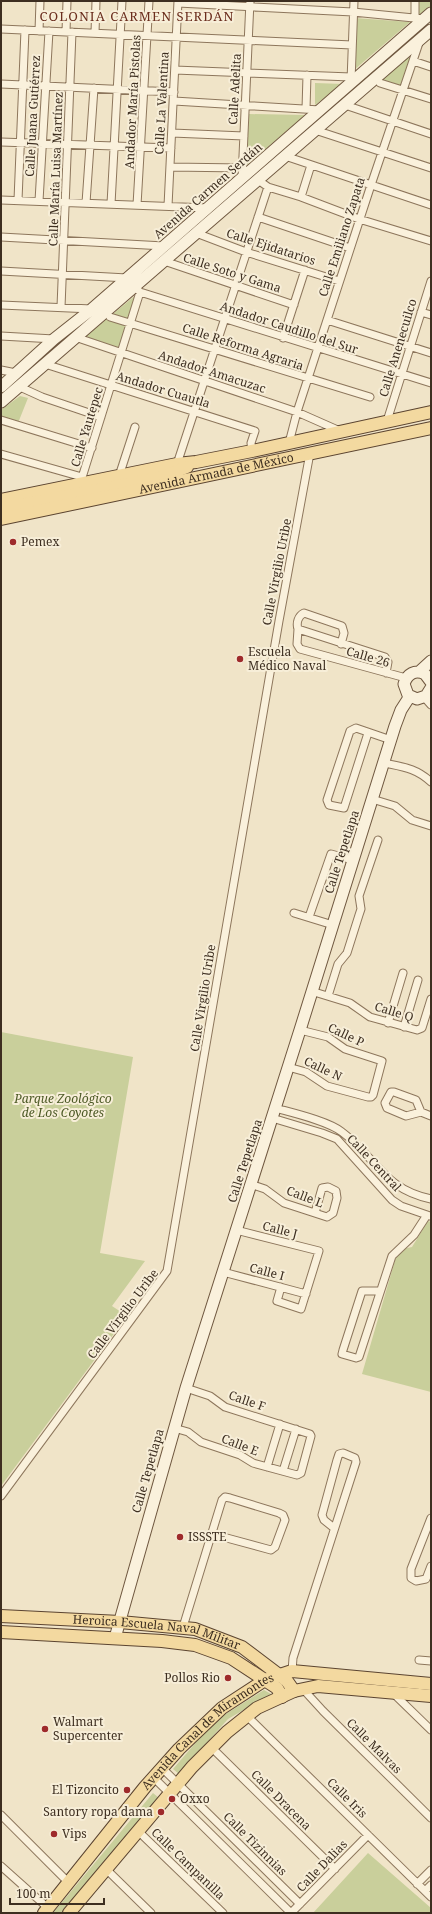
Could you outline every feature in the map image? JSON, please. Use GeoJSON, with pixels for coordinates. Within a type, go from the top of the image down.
{"type":"FeatureCollection","features":[{"type":"Feature","properties":{"kind":"main road","name":"Avenida Armada de México"},"geometry":{"type":"LineString","coordinates":[[1,500],[81,480],[118,476],[177,464],[196,462],[431,412]]}},
{"type":"Feature","properties":{"kind":"main road","name":"Avenida Armada de México"},"geometry":{"type":"LineString","coordinates":[[1,519],[431,428]]}},
{"type":"Feature","properties":{"kind":"main road"},"geometry":{"type":"LineString","coordinates":[[1,509],[159,478],[196,462]]}},
{"type":"Feature","properties":{"kind":"main road","name":"Heroica Escuela Naval Militar"},"geometry":{"type":"LineString","coordinates":[[1,1616],[120,1622],[183,1627],[206,1632],[242,1647],[298,1690]]}},
{"type":"Feature","properties":{"kind":"main road","name":"Heroica Escuela Naval Militar"},"geometry":{"type":"LineString","coordinates":[[1,1632],[162,1641],[195,1645],[231,1658],[277,1688],[282,1696]]}},
{"type":"Feature","properties":{"kind":"main road","name":"Avenida Canal de Miramontes"},"geometry":{"type":"LineString","coordinates":[[46,1910],[69,1884],[153,1777],[205,1722],[222,1708],[265,1680],[279,1674],[292,1671],[431,1684]]}},
{"type":"Feature","properties":{"kind":"main road","name":"Avenida Canal de Miramontes"},"geometry":{"type":"LineString","coordinates":[[69,1913],[173,1788],[211,1747],[257,1708],[298,1690],[318,1686],[431,1696]]}},
{"type":"Feature","properties":{"kind":"street"},"geometry":{"type":"LineString","coordinates":[[39,31],[40,1]]}},
{"type":"Feature","properties":{"kind":"street","name":"Calle María Luisa Martínez"},"geometry":{"type":"LineString","coordinates":[[61,307],[70,87],[67,1]]}},
{"type":"Feature","properties":{"kind":"street"},"geometry":{"type":"LineString","coordinates":[[95,33],[96,1]]}},
{"type":"Feature","properties":{"kind":"street"},"geometry":{"type":"LineString","coordinates":[[111,204],[122,1]]}},
{"type":"Feature","properties":{"kind":"street","name":"Andador María Pistolas"},"geometry":{"type":"LineString","coordinates":[[137,205],[142,147],[149,1]]}},
{"type":"Feature","properties":{"kind":"street"},"geometry":{"type":"LineString","coordinates":[[175,70],[307,75],[351,80],[354,1]]}},
{"type":"Feature","properties":{"kind":"street"},"geometry":{"type":"LineString","coordinates":[[415,1],[423,17]]}},
{"type":"Feature","properties":{"kind":"street"},"geometry":{"type":"LineString","coordinates":[[178,2],[250,4],[423,17]]}},
{"type":"Feature","properties":{"kind":"street","name":"Calle La Valentina"},"geometry":{"type":"LineString","coordinates":[[168,206],[178,2]]}},
{"type":"Feature","properties":{"kind":"street","name":"Calle Adelita"},"geometry":{"type":"LineString","coordinates":[[243,173],[250,4]]}},
{"type":"Feature","properties":{"kind":"street","name":"Avenida Carmen Serdán"},"geometry":{"type":"LineString","coordinates":[[1,402],[75,337],[138,290],[164,262],[196,233],[243,173],[320,110],[351,80],[423,17]]}},
{"type":"Feature","properties":{"kind":"street"},"geometry":{"type":"LineString","coordinates":[[1,29],[352,45]]}},
{"type":"Feature","properties":{"kind":"street"},"geometry":{"type":"LineString","coordinates":[[18,200],[25,30]]}},
{"type":"Feature","properties":{"kind":"street","name":"Calle Juana Gutiérrez"},"geometry":{"type":"LineString","coordinates":[[39,201],[49,31]]}},
{"type":"Feature","properties":{"kind":"street","name":"Avenida Carmen Serdán"},"geometry":{"type":"LineString","coordinates":[[1,387],[54,339],[92,309],[164,246],[258,180],[428,34]]}},
{"type":"Feature","properties":{"kind":"street","name":"Calle Emiliano Zapata"},"geometry":{"type":"LineString","coordinates":[[289,443],[307,379],[371,184],[383,153],[413,61],[428,34]]}},
{"type":"Feature","properties":{"kind":"street"},"geometry":{"type":"LineString","coordinates":[[413,61],[431,66]]}},
{"type":"Feature","properties":{"kind":"street"},"geometry":{"type":"LineString","coordinates":[[306,109],[307,75]]}},
{"type":"Feature","properties":{"kind":"street"},"geometry":{"type":"LineString","coordinates":[[380,83],[431,99]]}},
{"type":"Feature","properties":{"kind":"street"},"geometry":{"type":"LineString","coordinates":[[1,84],[174,92]]}},
{"type":"Feature","properties":{"kind":"street"},"geometry":{"type":"LineString","coordinates":[[86,203],[94,88]]}},
{"type":"Feature","properties":{"kind":"street"},"geometry":{"type":"LineString","coordinates":[[174,101],[320,110]]}},
{"type":"Feature","properties":{"kind":"street"},"geometry":{"type":"LineString","coordinates":[[345,105],[431,134]]}},
{"type":"Feature","properties":{"kind":"street"},"geometry":{"type":"LineString","coordinates":[[315,130],[431,168]]}},
{"type":"Feature","properties":{"kind":"street"},"geometry":{"type":"LineString","coordinates":[[172,133],[244,136]]}},
{"type":"Feature","properties":{"kind":"street"},"geometry":{"type":"LineString","coordinates":[[1,142],[171,148]]}},
{"type":"Feature","properties":{"kind":"street"},"geometry":{"type":"LineString","coordinates":[[285,156],[431,205]]}},
{"type":"Feature","properties":{"kind":"street"},"geometry":{"type":"LineString","coordinates":[[302,197],[311,164]]}},
{"type":"Feature","properties":{"kind":"street"},"geometry":{"type":"LineString","coordinates":[[170,167],[243,173]]}},
{"type":"Feature","properties":{"kind":"street"},"geometry":{"type":"LineString","coordinates":[[258,180],[268,187],[302,197],[359,220],[431,242]]}},
{"type":"Feature","properties":{"kind":"street"},"geometry":{"type":"LineString","coordinates":[[177,464],[268,187]]}},
{"type":"Feature","properties":{"kind":"street"},"geometry":{"type":"LineString","coordinates":[[1,200],[168,206],[211,212]]}},
{"type":"Feature","properties":{"kind":"street"},"geometry":{"type":"LineString","coordinates":[[258,217],[350,248]]}},
{"type":"Feature","properties":{"kind":"street","name":"Calle Ejidatarios"},"geometry":{"type":"LineString","coordinates":[[196,233],[246,252],[339,281]]}},
{"type":"Feature","properties":{"kind":"street"},"geometry":{"type":"LineString","coordinates":[[1,237],[164,246]]}},
{"type":"Feature","properties":{"kind":"street","name":"Calle Soto y Gama"},"geometry":{"type":"LineString","coordinates":[[164,262],[294,305]]}},
{"type":"Feature","properties":{"kind":"street","name":"Calle Emiliano Zapata"},"geometry":{"type":"LineString","coordinates":[[283,338],[305,270]]}},
{"type":"Feature","properties":{"kind":"street"},"geometry":{"type":"LineString","coordinates":[[1,271],[127,278]]}},
{"type":"Feature","properties":{"kind":"street","name":"Calle Anenecuilco"},"geometry":{"type":"LineString","coordinates":[[387,422],[431,281]]}},
{"type":"Feature","properties":{"kind":"street","name":"Andador Caudillo del Sur"},"geometry":{"type":"LineString","coordinates":[[138,290],[283,338],[431,384]]}},
{"type":"Feature","properties":{"kind":"street","name":"Calle Yautepec"},"geometry":{"type":"LineString","coordinates":[[81,480],[131,323],[138,290]]}},
{"type":"Feature","properties":{"kind":"street"},"geometry":{"type":"LineString","coordinates":[[1,305],[92,309]]}},
{"type":"Feature","properties":{"kind":"street"},"geometry":{"type":"LineString","coordinates":[[421,312],[431,315]]}},
{"type":"Feature","properties":{"kind":"street","name":"Calle Reforma Agraria"},"geometry":{"type":"LineString","coordinates":[[110,316],[307,379],[370,397]]}},
{"type":"Feature","properties":{"kind":"street"},"geometry":{"type":"LineString","coordinates":[[327,320],[431,353]]}},
{"type":"Feature","properties":{"kind":"street"},"geometry":{"type":"LineString","coordinates":[[1,336],[54,339]]}},
{"type":"Feature","properties":{"kind":"street","name":"Andador Amacuzac"},"geometry":{"type":"LineString","coordinates":[[75,337],[121,354],[297,412],[340,431]]}},
{"type":"Feature","properties":{"kind":"street","name":"Andador Cuautla"},"geometry":{"type":"LineString","coordinates":[[45,364],[255,431],[251,443],[252,451]]}},
{"type":"Feature","properties":{"kind":"street"},"geometry":{"type":"LineString","coordinates":[[1,370],[16,373]]}},
{"type":"Feature","properties":{"kind":"street"},"geometry":{"type":"LineString","coordinates":[[20,386],[42,398],[101,417]]}},
{"type":"Feature","properties":{"kind":"street"},"geometry":{"type":"LineString","coordinates":[[1,420],[92,448]]}},
{"type":"Feature","properties":{"kind":"street"},"geometry":{"type":"LineString","coordinates":[[118,476],[135,427]]}},
{"type":"Feature","properties":{"kind":"street","name":"Calle Virgilio Uribe"},"geometry":{"type":"LineString","coordinates":[[1,1496],[168,1271],[278,621],[310,453]]}},
{"type":"Feature","properties":{"kind":"street"},"geometry":{"type":"LineString","coordinates":[[1,454],[81,480]]}},
{"type":"Feature","properties":{"kind":"street"},"geometry":{"type":"LineString","coordinates":[[340,644],[344,629],[338,624],[304,614],[299,617],[297,625],[298,629],[340,644],[388,659],[386,673]]}},
{"type":"Feature","properties":{"kind":"street","name":"Calle 26"},"geometry":{"type":"LineString","coordinates":[[298,629],[297,644],[300,649],[406,678]]}},
{"type":"Feature","properties":{"kind":"street"},"geometry":{"type":"LineString","coordinates":[[419,672],[425,674],[431,679],[427,701],[410,696],[404,687],[406,678],[410,674],[419,672],[431,661]]}},
{"type":"Feature","properties":{"kind":"street","name":"Calle Tepetlapa"},"geometry":{"type":"LineString","coordinates":[[115,1638],[186,1388],[391,740],[401,710],[410,696]]}},
{"type":"Feature","properties":{"kind":"street"},"geometry":{"type":"LineString","coordinates":[[368,733],[344,808],[329,806],[327,800],[350,731],[356,728],[391,740]]}},
{"type":"Feature","properties":{"kind":"street"},"geometry":{"type":"LineString","coordinates":[[384,763],[413,769],[421,773],[431,782]]}},
{"type":"Feature","properties":{"kind":"street"},"geometry":{"type":"LineString","coordinates":[[372,799],[395,806],[412,820],[431,826]]}},
{"type":"Feature","properties":{"kind":"street"},"geometry":{"type":"LineString","coordinates":[[328,996],[338,964],[347,953],[361,909],[359,896],[378,840]]}},
{"type":"Feature","properties":{"kind":"street"},"geometry":{"type":"LineString","coordinates":[[309,917],[331,854],[353,860]]}},
{"type":"Feature","properties":{"kind":"street"},"geometry":{"type":"LineString","coordinates":[[294,913],[333,925]]}},
{"type":"Feature","properties":{"kind":"street"},"geometry":{"type":"LineString","coordinates":[[388,1023],[403,973]]}},
{"type":"Feature","properties":{"kind":"street"},"geometry":{"type":"LineString","coordinates":[[404,1027],[418,980]]}},
{"type":"Feature","properties":{"kind":"street","name":"Calle Q"},"geometry":{"type":"LineString","coordinates":[[311,991],[350,1003],[365,1015],[388,1023],[420,1030],[431,999]]}},
{"type":"Feature","properties":{"kind":"street","name":"Calle P"},"geometry":{"type":"LineString","coordinates":[[300,1030],[328,1037],[345,1049],[382,1061],[371,1097]]}},
{"type":"Feature","properties":{"kind":"street","name":"Calle N"},"geometry":{"type":"LineString","coordinates":[[288,1067],[306,1072],[327,1086],[371,1097]]}},
{"type":"Feature","properties":{"kind":"street"},"geometry":{"type":"LineString","coordinates":[[421,1112],[416,1100],[391,1092],[385,1103],[387,1108],[406,1116],[421,1112],[431,1116]]}},
{"type":"Feature","properties":{"kind":"street","name":"Calle Central"},"geometry":{"type":"LineString","coordinates":[[274,1113],[302,1116],[342,1132],[389,1180],[416,1196],[431,1199]]}},
{"type":"Feature","properties":{"kind":"street","name":"Calle Central"},"geometry":{"type":"LineString","coordinates":[[274,1113],[337,1139],[392,1200],[412,1210],[429,1215]]}},
{"type":"Feature","properties":{"kind":"street","name":"Calle L"},"geometry":{"type":"LineString","coordinates":[[250,1184],[265,1189],[284,1203],[327,1217],[331,1216],[337,1194],[336,1191],[324,1187],[322,1188],[315,1213]]}},
{"type":"Feature","properties":{"kind":"street","name":"Calle Central"},"geometry":{"type":"LineString","coordinates":[[412,1210],[416,1196]]}},
{"type":"Feature","properties":{"kind":"street"},"geometry":{"type":"LineString","coordinates":[[380,1291],[362,1291],[343,1350],[342,1354],[345,1356],[359,1357],[392,1256],[414,1235],[429,1215]]}},
{"type":"Feature","properties":{"kind":"street","name":"Calle J"},"geometry":{"type":"LineString","coordinates":[[236,1230],[319,1251],[306,1294]]}},
{"type":"Feature","properties":{"kind":"street","name":"Calle I"},"geometry":{"type":"LineString","coordinates":[[223,1272],[306,1294]]}},
{"type":"Feature","properties":{"kind":"street"},"geometry":{"type":"LineString","coordinates":[[281,1287],[277,1301],[298,1309],[301,1309],[303,1306],[306,1294]]}},
{"type":"Feature","properties":{"kind":"street","name":"Calle F"},"geometry":{"type":"LineString","coordinates":[[186,1388],[210,1396],[225,1407],[310,1434],[311,1436],[301,1473]]}},
{"type":"Feature","properties":{"kind":"street"},"geometry":{"type":"LineString","coordinates":[[267,1467],[280,1424]]}},
{"type":"Feature","properties":{"kind":"street","name":"Calle E"},"geometry":{"type":"LineString","coordinates":[[174,1428],[188,1432],[207,1445],[240,1455],[267,1467],[297,1475],[301,1473]]}},
{"type":"Feature","properties":{"kind":"street"},"geometry":{"type":"LineString","coordinates":[[283,1471],[296,1429]]}},
{"type":"Feature","properties":{"kind":"street"},"geometry":{"type":"LineString","coordinates":[[292,1671],[293,1658],[356,1462],[355,1458],[343,1453],[339,1454],[322,1514],[324,1520],[334,1528]]}},
{"type":"Feature","properties":{"kind":"street"},"geometry":{"type":"LineString","coordinates":[[183,1627],[222,1500],[225,1498],[283,1515],[285,1520],[275,1547],[271,1550],[212,1534]]}},
{"type":"Feature","properties":{"kind":"street"},"geometry":{"type":"LineString","coordinates":[[431,1518],[411,1570],[411,1578],[416,1581],[426,1579],[431,1566]]}},
{"type":"Feature","properties":{"kind":"street"},"geometry":{"type":"LineString","coordinates":[[419,1660],[431,1661]]}},
{"type":"Feature","properties":{"kind":"street","name":"Calle Malvas"},"geometry":{"type":"LineString","coordinates":[[298,1690],[323,1711],[431,1818]]}},
{"type":"Feature","properties":{"kind":"street"},"geometry":{"type":"LineString","coordinates":[[392,1692],[431,1730]]}},
{"type":"Feature","properties":{"kind":"street","name":"Calle Iris"},"geometry":{"type":"LineString","coordinates":[[247,1716],[431,1897]]}},
{"type":"Feature","properties":{"kind":"street","name":"Calle Dracena"},"geometry":{"type":"LineString","coordinates":[[211,1747],[335,1869]]}},
{"type":"Feature","properties":{"kind":"street"},"geometry":{"type":"LineString","coordinates":[[162,1768],[173,1788]]}},
{"type":"Feature","properties":{"kind":"street"},"geometry":{"type":"LineString","coordinates":[[153,1777],[173,1788]]}},
{"type":"Feature","properties":{"kind":"street","name":"Calle Tizinnias"},"geometry":{"type":"LineString","coordinates":[[173,1788],[300,1904]]}},
{"type":"Feature","properties":{"kind":"street","name":"Calle Tizinnias"},"geometry":{"type":"LineString","coordinates":[[173,1788],[291,1913]]}},
{"type":"Feature","properties":{"kind":"street"},"geometry":{"type":"LineString","coordinates":[[1,1815],[69,1884]]}},
{"type":"Feature","properties":{"kind":"street","name":"Calle Campanilla"},"geometry":{"type":"LineString","coordinates":[[138,1831],[223,1913]]}},
{"type":"Feature","properties":{"kind":"street","name":"Calle Dalias"},"geometry":{"type":"LineString","coordinates":[[291,1913],[368,1835]]}},
{"type":"Feature","properties":{"kind":"street"},"geometry":{"type":"LineString","coordinates":[[1,1866],[46,1910]]}},
{"type":"Feature","properties":{"kind":"street"},"geometry":{"type":"LineString","coordinates":[[106,1869],[151,1913]]}},
{"type":"Feature","properties":{"kind":"street"},"geometry":{"type":"LineString","coordinates":[[417,1884],[431,1870]]}},
{"type":"Feature","properties":{"kind":"street"},"geometry":{"type":"LineString","coordinates":[[425,1891],[431,1885]]}},
{"type":"Feature","properties":{"kind":"green space"},"geometry":{"type":"Polygon","coordinates":[[[419,1],[431,1],[431,6],[419,15],[419,1]]]}},
{"type":"Feature","properties":{"kind":"green space"},"geometry":{"type":"Polygon","coordinates":[[[355,18],[410,22],[354,70],[355,18]]]}},
{"type":"Feature","properties":{"kind":"green space"},"geometry":{"type":"Polygon","coordinates":[[[407,57],[412,58],[403,87],[381,80],[407,57]]]}},
{"type":"Feature","properties":{"kind":"green space"},"geometry":{"type":"Polygon","coordinates":[[[315,83],[343,84],[315,105],[315,83]]]}},
{"type":"Feature","properties":{"kind":"green space"},"geometry":{"type":"Polygon","coordinates":[[[249,114],[305,115],[246,166],[249,114]]]}},
{"type":"Feature","properties":{"kind":"green space"},"geometry":{"type":"Polygon","coordinates":[[[137,294],[120,351],[84,338],[137,294]]]}},
{"type":"Feature","properties":{"kind":"green space"},"geometry":{"type":"Polygon","coordinates":[[[20,396],[28,398],[18,423],[1,418],[1,410],[20,396]]]}},
{"type":"Feature","properties":{"kind":"green space","name":"Parque Zoológico de Los Coyotes"},"geometry":{"type":"Polygon","coordinates":[[[1,1032],[133,1057],[100,1253],[145,1261],[112,1306],[127,1316],[1,1486],[1,1032]]]}},
{"type":"Feature","properties":{"kind":"green space"},"geometry":{"type":"Polygon","coordinates":[[[428,1221],[431,1222],[431,1392],[362,1374],[398,1250],[412,1247],[428,1221]]]}},
{"type":"Feature","properties":{"kind":"green space"},"geometry":{"type":"Polygon","coordinates":[[[264,1690],[271,1694],[228,1719],[179,1774],[173,1769],[198,1740],[224,1715],[264,1690]]]}},
{"type":"Feature","properties":{"kind":"green space"},"geometry":{"type":"Polygon","coordinates":[[[153,1793],[159,1798],[63,1913],[53,1913],[153,1793]]]}},
{"type":"Feature","properties":{"kind":"green space"},"geometry":{"type":"Polygon","coordinates":[[[368,1853],[431,1908],[431,1913],[313,1913],[368,1853]]]}},
{"type":"Feature","properties":{"kind":"place","name":"Pemex"},"geometry":{"type":"Point","coordinates":[13,542]}},
{"type":"Feature","properties":{"kind":"place","name":"Escuela Médico Naval"},"geometry":{"type":"Point","coordinates":[240,659]}},
{"type":"Feature","properties":{"kind":"place","name":"ISSSTE"},"geometry":{"type":"Point","coordinates":[180,1537]}},
{"type":"Feature","properties":{"kind":"place","name":"Pollos Rio"},"geometry":{"type":"Point","coordinates":[228,1678]}},
{"type":"Feature","properties":{"kind":"place","name":"Walmart Supercenter"},"geometry":{"type":"Point","coordinates":[45,1729]}},
{"type":"Feature","properties":{"kind":"place","name":"El Tizoncito"},"geometry":{"type":"Point","coordinates":[127,1790]}},
{"type":"Feature","properties":{"kind":"place","name":"Oxxo"},"geometry":{"type":"Point","coordinates":[172,1799]}},
{"type":"Feature","properties":{"kind":"place","name":"Santory ropa dama"},"geometry":{"type":"Point","coordinates":[161,1812]}},
{"type":"Feature","properties":{"kind":"place","name":"Vips"},"geometry":{"type":"Point","coordinates":[54,1834]}},
{"type":"Feature","properties":{"kind":"district","name":"COLONIA CARMEN SERDÁN"},"geometry":{"type":"Point","coordinates":[137,16]}}]}
